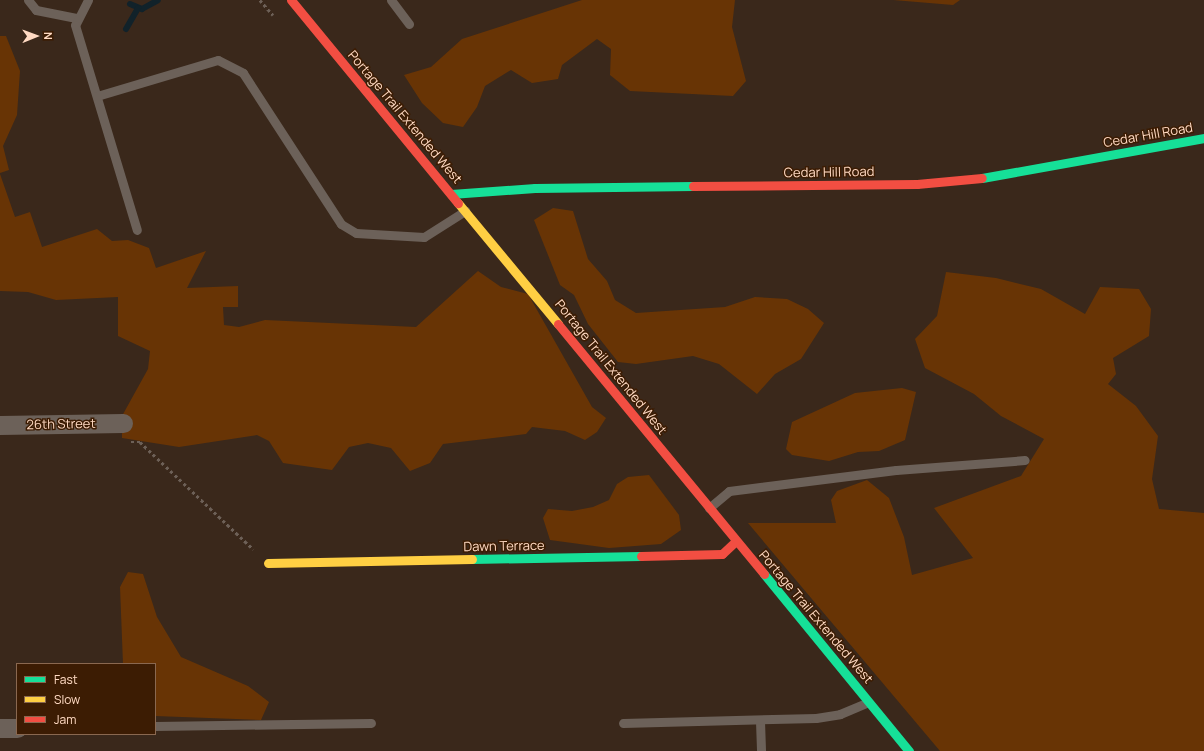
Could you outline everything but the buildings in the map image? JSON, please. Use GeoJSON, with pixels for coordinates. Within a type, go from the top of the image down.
{"type":"FeatureCollection","features":[{"type":"Feature","properties":{"kind":"street","name":"Portage Trail Extended West"},"geometry":{"type":"LineString","coordinates":[[291,0],[910,751]]}},
{"type":"Feature","properties":{"kind":"street","name":"Cedar Hill Road"},"geometry":{"type":"LineString","coordinates":[[451,194],[536,188],[917,184],[1017,174],[1204,138]]}},
{"type":"Feature","properties":{"kind":"street","name":"26th Street"},"geometry":{"type":"LineString","coordinates":[[0,425],[120,423]]}},
{"type":"Feature","properties":{"kind":"street","name":"Dawn Terrace"},"geometry":{"type":"LineString","coordinates":[[268,563],[722,554],[736,541]]}},
{"type":"Feature","properties":{"kind":"street"},"geometry":{"type":"LineString","coordinates":[[0,728],[16,728]]}},
{"type":"Feature","properties":{"kind":"lane"},"geometry":{"type":"LineString","coordinates":[[28,0],[36,10],[76,18]]}},
{"type":"Feature","properties":{"kind":"lane"},"geometry":{"type":"LineString","coordinates":[[88,0],[76,18],[75,25],[137,230]]}},
{"type":"Feature","properties":{"kind":"lane"},"geometry":{"type":"LineString","coordinates":[[391,0],[410,24]]}},
{"type":"Feature","properties":{"kind":"lane"},"geometry":{"type":"LineString","coordinates":[[97,96],[218,60],[243,74],[341,224],[356,233],[424,237],[465,211]]}},
{"type":"Feature","properties":{"kind":"lane"},"geometry":{"type":"LineString","coordinates":[[709,508],[729,491],[896,470],[1025,460]]}},
{"type":"Feature","properties":{"kind":"lane"},"geometry":{"type":"LineString","coordinates":[[623,723],[760,721],[816,718],[840,714],[869,701]]}},
{"type":"Feature","properties":{"kind":"lane"},"geometry":{"type":"LineString","coordinates":[[760,721],[761,751]]}},
{"type":"Feature","properties":{"kind":"lane"},"geometry":{"type":"LineString","coordinates":[[156,726],[371,723]]}},
{"type":"Feature","properties":{"kind":"path"},"geometry":{"type":"LineString","coordinates":[[120,423],[119,442],[140,442],[268,563]]}},
{"type":"Feature","properties":{"kind":"shaded area"},"geometry":{"type":"Polygon","coordinates":[[[582,0],[735,0],[732,27],[746,81],[733,96],[630,91],[610,75],[611,49],[597,39],[562,65],[558,79],[532,83],[511,70],[485,86],[477,107],[463,127],[443,123],[422,103],[404,75],[431,67],[462,39],[582,0]]]}},
{"type":"Feature","properties":{"kind":"shaded area"},"geometry":{"type":"Polygon","coordinates":[[[893,0],[960,0],[953,5],[893,0]]]}},
{"type":"Feature","properties":{"kind":"shaded area"},"geometry":{"type":"Polygon","coordinates":[[[0,36],[6,36],[20,71],[17,115],[3,146],[9,170],[0,173],[0,36]]]}},
{"type":"Feature","properties":{"kind":"shaded area"},"geometry":{"type":"Polygon","coordinates":[[[0,174],[15,217],[30,212],[42,247],[97,229],[112,241],[128,240],[149,248],[156,268],[206,251],[187,288],[238,286],[238,307],[223,307],[224,325],[239,327],[265,320],[416,327],[478,271],[501,287],[528,294],[592,407],[606,418],[597,432],[585,440],[565,431],[532,427],[526,434],[443,444],[430,463],[410,471],[391,448],[368,443],[349,447],[332,470],[283,463],[269,441],[257,435],[179,447],[122,438],[122,416],[148,369],[150,351],[118,336],[118,297],[56,300],[28,292],[0,291],[0,174]]]}},
{"type":"Feature","properties":{"kind":"shaded area"},"geometry":{"type":"Polygon","coordinates":[[[553,208],[573,211],[588,259],[607,281],[615,300],[636,313],[725,307],[755,297],[787,299],[808,309],[824,323],[801,359],[775,374],[757,394],[719,364],[693,356],[636,364],[618,362],[588,324],[574,295],[560,285],[534,220],[553,208]]]}},
{"type":"Feature","properties":{"kind":"shaded area"},"geometry":{"type":"Polygon","coordinates":[[[946,272],[996,278],[1041,289],[1085,314],[1100,287],[1139,289],[1151,309],[1149,336],[1113,358],[1116,374],[1108,384],[1136,406],[1158,436],[1152,479],[1159,509],[1204,513],[1204,751],[940,751],[748,523],[836,523],[831,500],[837,491],[867,480],[889,498],[904,537],[912,575],[973,558],[934,508],[1021,476],[1044,439],[1001,416],[974,394],[925,368],[915,339],[937,316],[946,272]]]}},
{"type":"Feature","properties":{"kind":"shaded area"},"geometry":{"type":"Polygon","coordinates":[[[902,388],[916,392],[905,440],[879,451],[858,452],[829,461],[792,455],[786,449],[792,422],[855,393],[902,388]]]}},
{"type":"Feature","properties":{"kind":"shaded area"},"geometry":{"type":"Polygon","coordinates":[[[649,475],[679,515],[681,530],[661,544],[609,548],[550,540],[543,518],[548,509],[572,511],[593,507],[609,500],[617,484],[628,477],[649,475]]]}},
{"type":"Feature","properties":{"kind":"shaded area"},"geometry":{"type":"Polygon","coordinates":[[[128,572],[143,574],[157,617],[181,657],[248,686],[269,702],[261,720],[156,716],[156,663],[123,663],[120,587],[128,572]]]}},
{"type":"Feature","properties":{"kind":"waterway"},"geometry":{"type":"LineString","coordinates":[[130,4],[142,9],[158,0]]}},
{"type":"Feature","properties":{"kind":"waterway"},"geometry":{"type":"LineString","coordinates":[[126,29],[138,8]]}},
{"type":"Feature","properties":{"kind":"traffic: fast"},"geometry":{"type":"LineString","coordinates":[[982,178],[1204,138]]}},
{"type":"Feature","properties":{"kind":"traffic: fast"},"geometry":{"type":"LineString","coordinates":[[451,194],[535,188],[693,186]]}},
{"type":"Feature","properties":{"kind":"traffic: fast"},"geometry":{"type":"LineString","coordinates":[[472,559],[641,556]]}},
{"type":"Feature","properties":{"kind":"traffic: fast"},"geometry":{"type":"LineString","coordinates":[[764,574],[909,751]]}},
{"type":"Feature","properties":{"kind":"traffic: slow"},"geometry":{"type":"LineString","coordinates":[[458,203],[558,324]]}},
{"type":"Feature","properties":{"kind":"traffic: slow"},"geometry":{"type":"LineString","coordinates":[[268,563],[472,559]]}},
{"type":"Feature","properties":{"kind":"traffic: jam"},"geometry":{"type":"LineString","coordinates":[[291,0],[458,203]]}},
{"type":"Feature","properties":{"kind":"traffic: jam"},"geometry":{"type":"LineString","coordinates":[[693,186],[917,184],[982,178]]}},
{"type":"Feature","properties":{"kind":"traffic: jam"},"geometry":{"type":"LineString","coordinates":[[558,324],[764,574]]}},
{"type":"Feature","properties":{"kind":"traffic: jam"},"geometry":{"type":"LineString","coordinates":[[641,556],[722,554],[736,541]]}}]}
